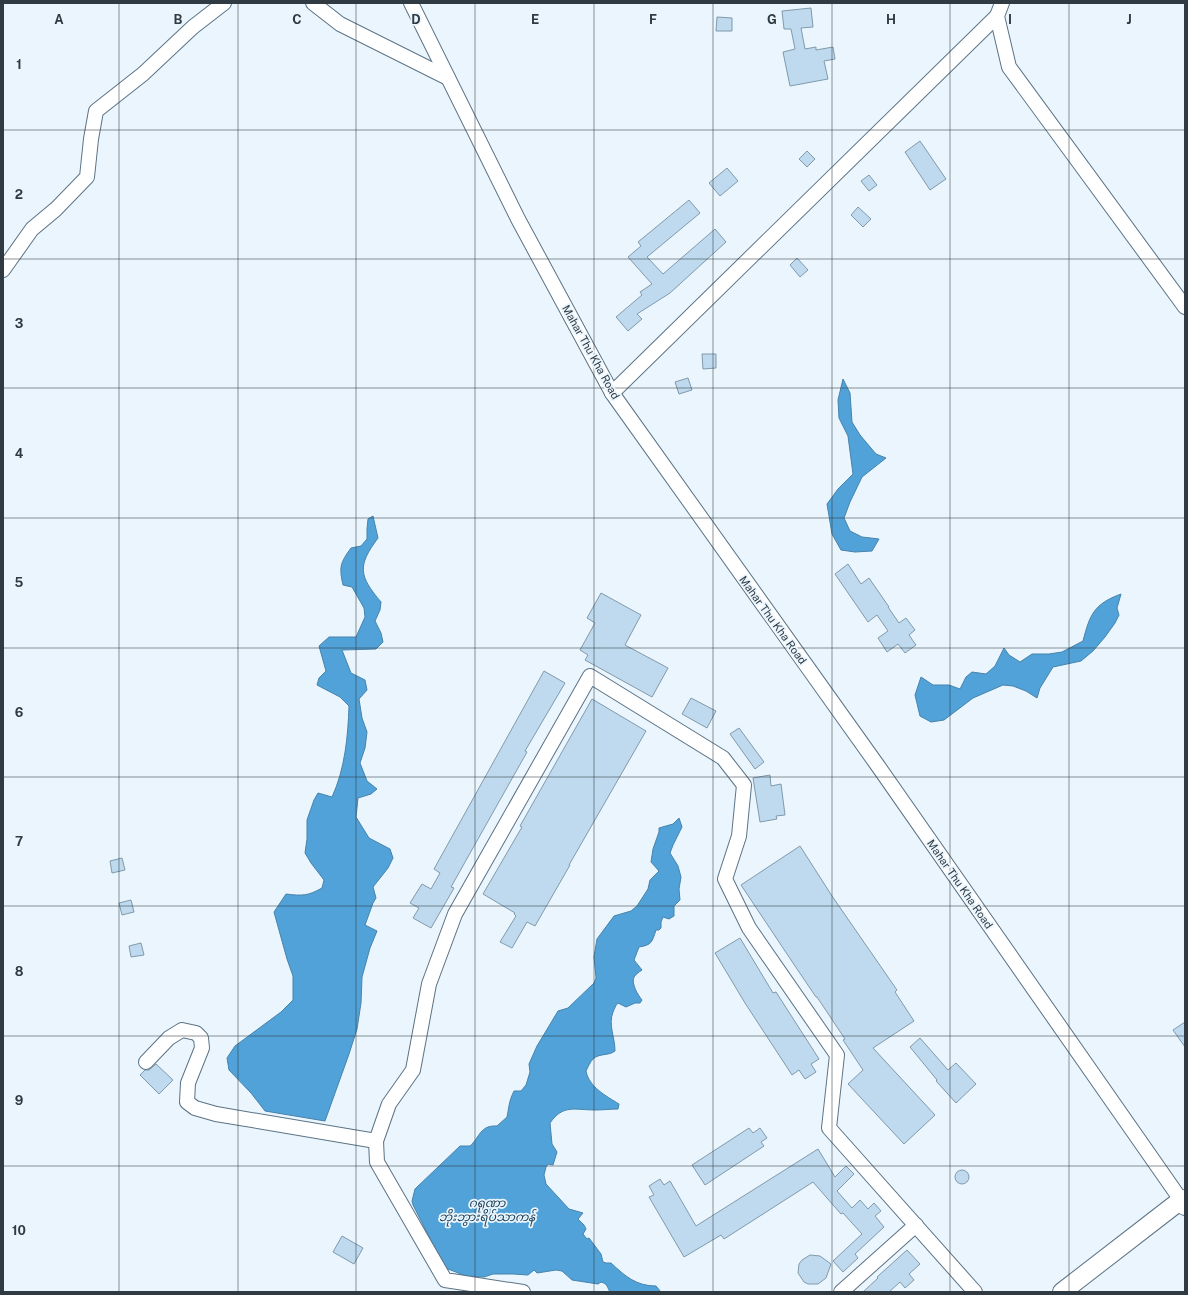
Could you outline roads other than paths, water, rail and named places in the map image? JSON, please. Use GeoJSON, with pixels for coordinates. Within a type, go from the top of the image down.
{"type":"FeatureCollection","features":[{"type":"Feature","properties":{"kind":"main road"},"geometry":{"type":"LineString","coordinates":[[1062,1292],[1184,1201]]}},
{"type":"Feature","properties":{"kind":"street"},"geometry":{"type":"LineString","coordinates":[[3,270],[32,229],[56,209],[87,177],[96,111],[143,74],[193,27],[224,3]]}},
{"type":"Feature","properties":{"kind":"street"},"geometry":{"type":"LineString","coordinates":[[313,3],[340,24],[448,78]]}},
{"type":"Feature","properties":{"kind":"street","name":"Mahar Thu Kha Road"},"geometry":{"type":"LineString","coordinates":[[411,3],[518,219],[612,393],[882,772],[1184,1201]]}},
{"type":"Feature","properties":{"kind":"street"},"geometry":{"type":"LineString","coordinates":[[612,393],[997,16],[1002,3]]}},
{"type":"Feature","properties":{"kind":"street"},"geometry":{"type":"LineString","coordinates":[[997,16],[1009,67],[1185,307]]}},
{"type":"Feature","properties":{"kind":"street"},"geometry":{"type":"LineString","coordinates":[[523,1292],[445,1280],[377,1162],[376,1140],[389,1104],[413,1070],[429,984],[455,914],[590,676],[723,758],[744,785],[739,836],[725,878],[749,928],[837,1055],[829,1128],[975,1292]]}},
{"type":"Feature","properties":{"kind":"street"},"geometry":{"type":"LineString","coordinates":[[146,1062],[169,1038],[182,1030],[196,1033],[201,1038],[202,1048],[188,1083],[187,1102],[195,1108],[216,1114],[376,1140]]}},
{"type":"Feature","properties":{"kind":"street"},"geometry":{"type":"LineString","coordinates":[[841,1292],[916,1226]]}},
{"type":"Feature","properties":{"kind":"water"},"geometry":{"type":"Polygon","coordinates":[[[843,379],[850,393],[852,422],[860,435],[876,454],[886,458],[862,477],[844,518],[850,531],[862,537],[879,539],[872,551],[855,552],[841,550],[832,534],[827,504],[838,489],[853,474],[848,436],[839,418],[838,400],[843,379]]]}},
{"type":"Feature","properties":{"kind":"water"},"geometry":{"type":"Polygon","coordinates":[[[373,516],[378,538],[367,556],[363,571],[368,585],[381,602],[380,610],[375,621],[381,633],[383,642],[376,649],[342,650],[351,673],[365,680],[367,690],[359,699],[362,718],[367,732],[365,748],[360,763],[367,781],[377,789],[371,794],[358,798],[356,817],[369,838],[390,849],[393,858],[388,868],[373,887],[376,898],[365,925],[377,931],[370,948],[362,977],[361,1003],[357,1029],[325,1121],[265,1111],[251,1093],[229,1070],[227,1058],[235,1046],[281,1012],[293,1000],[293,976],[274,912],[286,894],[301,895],[313,893],[322,888],[324,880],[305,853],[307,820],[318,793],[332,797],[343,764],[348,729],[349,706],[340,697],[317,685],[319,678],[326,671],[319,646],[329,637],[356,637],[365,617],[364,608],[352,587],[343,585],[341,565],[351,548],[361,546],[367,539],[368,519],[373,516]]]}},
{"type":"Feature","properties":{"kind":"water"},"geometry":{"type":"Polygon","coordinates":[[[1121,594],[1117,608],[1119,615],[1105,637],[1093,651],[1081,661],[1053,667],[1040,688],[1037,698],[1026,691],[1013,686],[1003,685],[973,698],[944,720],[931,722],[920,716],[915,695],[921,677],[933,685],[949,685],[960,689],[966,677],[972,672],[986,674],[995,666],[1004,648],[1009,655],[1020,662],[1032,654],[1062,652],[1083,641],[1094,611],[1105,602],[1121,594]]]}},
{"type":"Feature","properties":{"kind":"water","name":"ဂရုဏာ ဘိုးဘွားရိပ်သာကန်"},"geometry":{"type":"Polygon","coordinates":[[[679,818],[682,827],[670,853],[678,866],[681,877],[679,889],[680,900],[674,906],[674,916],[669,919],[663,917],[661,928],[656,930],[651,942],[647,945],[639,947],[634,960],[642,970],[634,977],[633,983],[642,1000],[640,1003],[635,1003],[626,1007],[618,1003],[616,1006],[611,1022],[615,1051],[610,1054],[595,1057],[586,1071],[594,1086],[619,1104],[618,1109],[570,1109],[555,1117],[550,1123],[552,1144],[557,1152],[553,1165],[548,1164],[544,1175],[546,1184],[569,1209],[583,1213],[578,1219],[586,1229],[583,1234],[587,1239],[589,1238],[601,1254],[603,1262],[611,1263],[626,1276],[637,1282],[649,1286],[656,1286],[661,1292],[610,1292],[607,1286],[601,1282],[598,1284],[572,1280],[562,1271],[556,1270],[537,1273],[534,1270],[528,1275],[493,1274],[484,1277],[466,1276],[448,1269],[444,1266],[413,1205],[412,1201],[415,1189],[460,1146],[470,1146],[487,1127],[497,1126],[507,1117],[510,1101],[514,1091],[521,1091],[526,1085],[530,1072],[529,1064],[537,1046],[558,1011],[568,1008],[594,983],[596,978],[594,957],[597,939],[614,916],[631,911],[637,906],[648,889],[650,880],[659,871],[651,862],[659,828],[673,824],[679,818]]]}}]}
